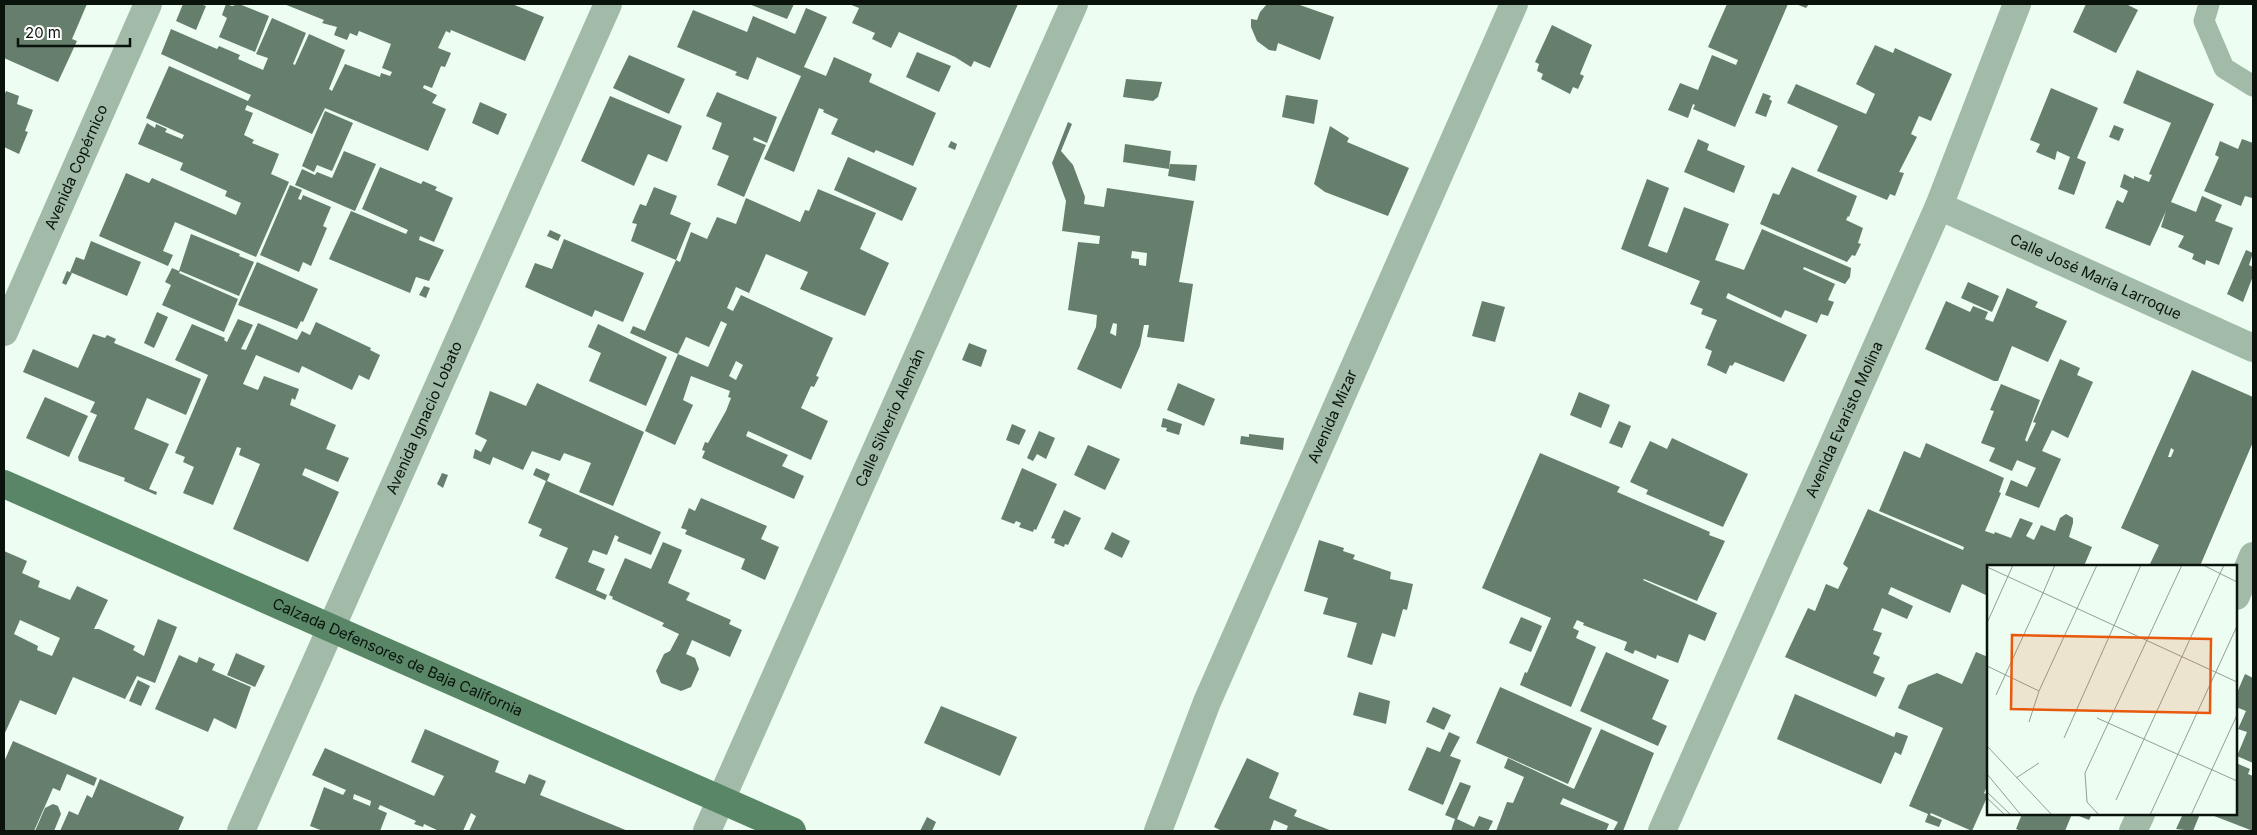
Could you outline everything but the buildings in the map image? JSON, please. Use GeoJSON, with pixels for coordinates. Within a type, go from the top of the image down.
{"type":"FeatureCollection","features":[{"type":"Feature","properties":{"kind":"main road","name":"Calzada Defensores de Baja California"},"geometry":{"type":"LineString","coordinates":[[4,484],[792,831]]}},
{"type":"Feature","properties":{"kind":"street","name":"Avenida Copérnico"},"geometry":{"type":"LineString","coordinates":[[4,332],[148,4]]}},
{"type":"Feature","properties":{"kind":"street","name":"Avenida Ignacio Lobato"},"geometry":{"type":"LineString","coordinates":[[240,831],[608,4]]}},
{"type":"Feature","properties":{"kind":"street","name":"Calle Silverio Alemán"},"geometry":{"type":"LineString","coordinates":[[707,831],[1074,4]]}},
{"type":"Feature","properties":{"kind":"street","name":"Avenida Mizar"},"geometry":{"type":"LineString","coordinates":[[1158,831],[1207,702],[1514,4]]}},
{"type":"Feature","properties":{"kind":"street","name":"Avenida Evaristo Molina"},"geometry":{"type":"LineString","coordinates":[[1662,831],[1939,206],[2017,4]]}},
{"type":"Feature","properties":{"kind":"street","name":"Calle José María Larroque"},"geometry":{"type":"LineString","coordinates":[[1939,206],[2253,348]]}},
{"type":"Feature","properties":{"kind":"street"},"geometry":{"type":"LineString","coordinates":[[2237,594],[2253,556]]}},
{"type":"Feature","properties":{"kind":"street"},"geometry":{"type":"LineString","coordinates":[[2133,831],[2141,815]]}},
{"type":"Feature","properties":{"kind":"lane"},"geometry":{"type":"LineString","coordinates":[[2208,4],[2204,21],[2224,68],[2253,86]]}}]}
